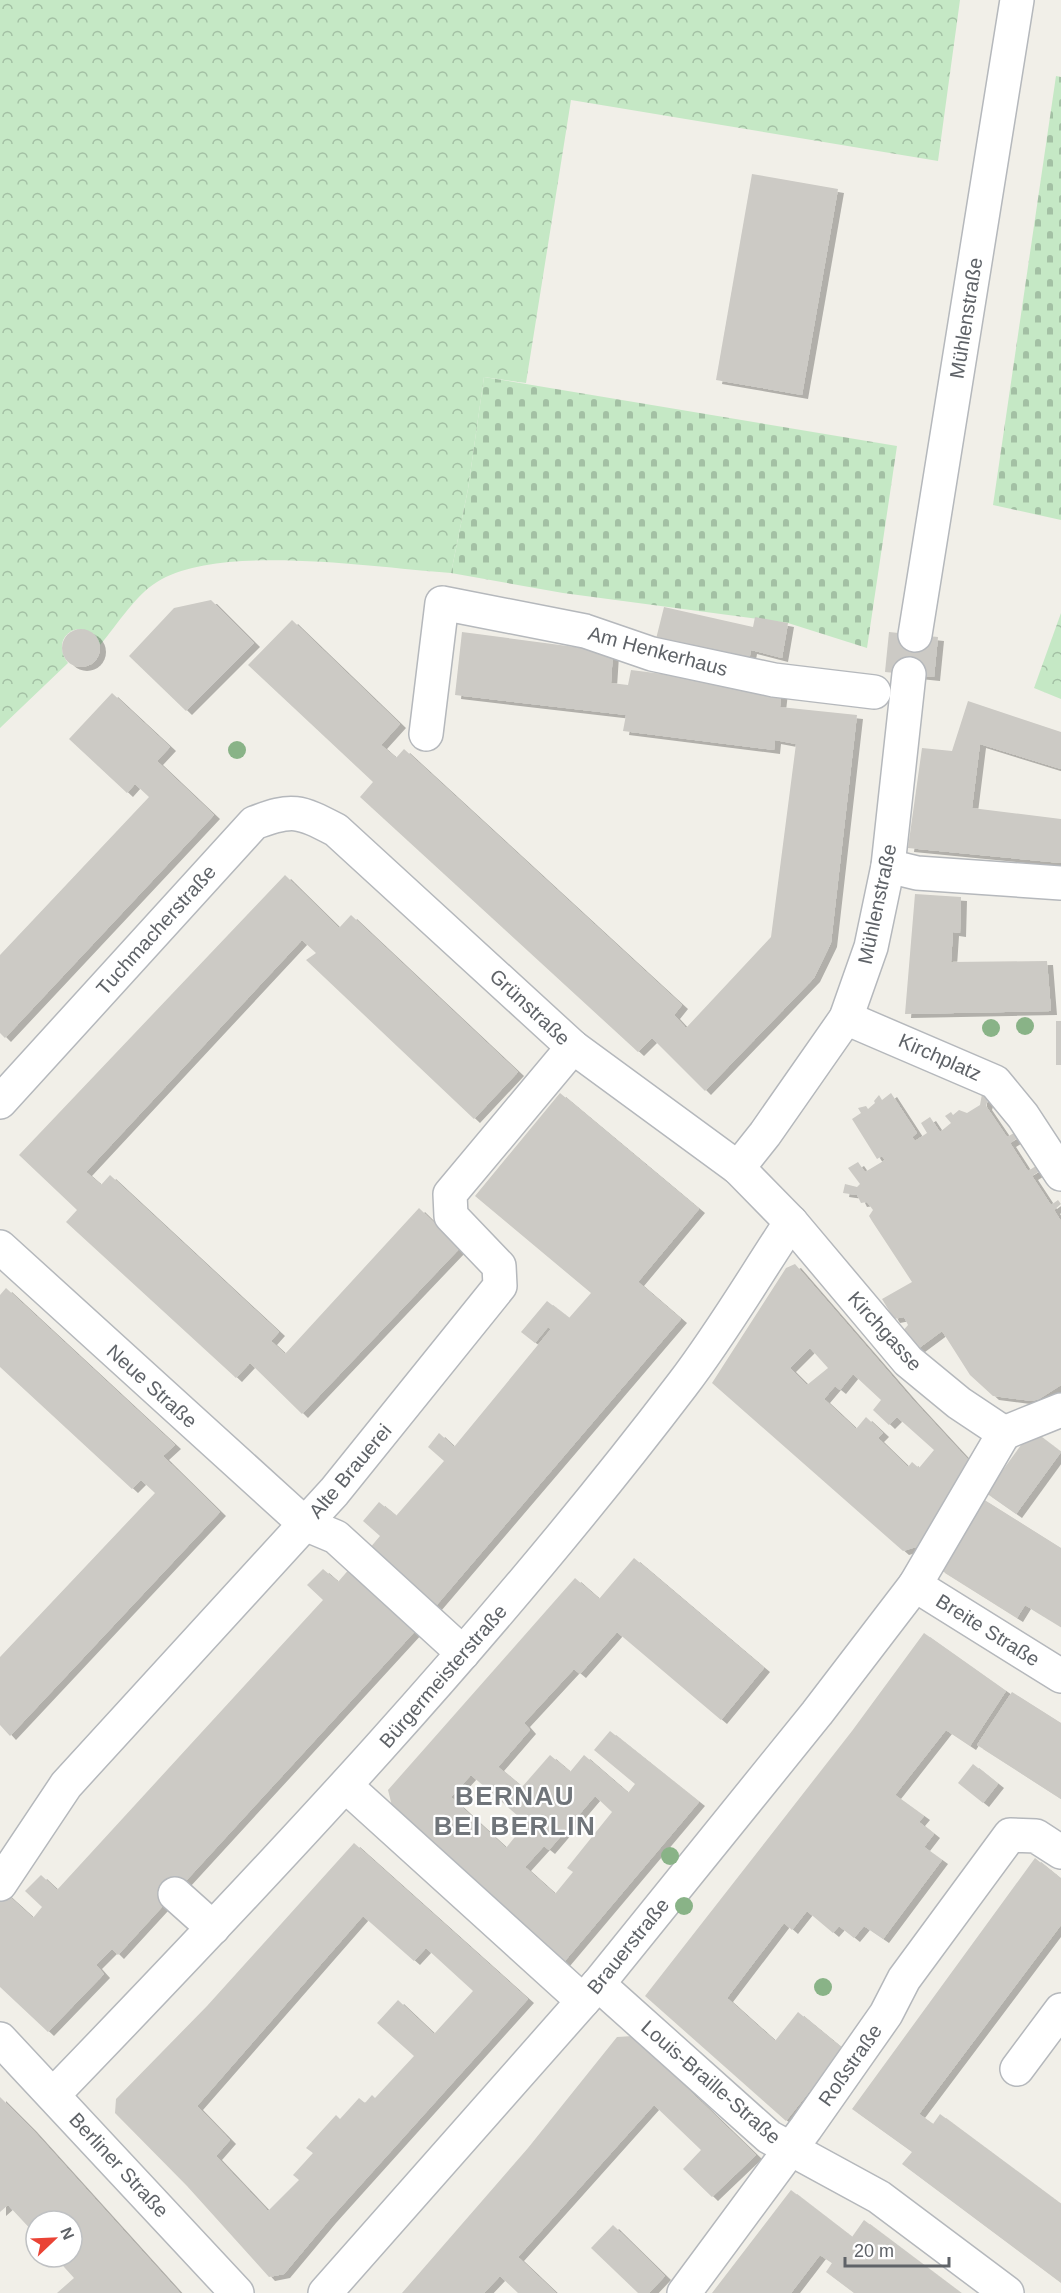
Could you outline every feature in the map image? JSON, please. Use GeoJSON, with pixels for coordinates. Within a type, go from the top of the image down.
{"type":"FeatureCollection","features":[{"type":"Feature","properties":{"kind":"street","name":"Mühlenstraße"},"geometry":{"type":"LineString","coordinates":[[915,635],[1017,0]]}},
{"type":"Feature","properties":{"kind":"street","name":"Am Henkerhaus"},"geometry":{"type":"LineString","coordinates":[[426,734],[442,603],[585,631],[652,654],[774,680],[874,692]]}},
{"type":"Feature","properties":{"kind":"street","name":"Mühlenstraße"},"geometry":{"type":"LineString","coordinates":[[738,1168],[765,1134],[846,1018],[871,947],[888,866],[909,674]]}},
{"type":"Feature","properties":{"kind":"street","name":"Tuchmacherstraße"},"geometry":{"type":"LineString","coordinates":[[0,1101],[254,823],[281,813],[305,813],[336,830]]}},
{"type":"Feature","properties":{"kind":"street","name":"Grünstraße"},"geometry":{"type":"LineString","coordinates":[[336,830],[573,1047],[738,1168]]}},
{"type":"Feature","properties":{"kind":"street"},"geometry":{"type":"LineString","coordinates":[[888,866],[917,873],[1061,883]]}},
{"type":"Feature","properties":{"kind":"street","name":"Kirchplatz"},"geometry":{"type":"LineString","coordinates":[[846,1018],[995,1082],[1023,1116],[1061,1174]]}},
{"type":"Feature","properties":{"kind":"street","name":"Alte Brauerei"},"geometry":{"type":"LineString","coordinates":[[0,1884],[66,1785],[304,1524],[400,1412],[500,1286],[499,1266],[451,1216],[450,1194],[573,1047]]}},
{"type":"Feature","properties":{"kind":"street","name":"Kirchgasse"},"geometry":{"type":"LineString","coordinates":[[738,1168],[791,1222],[908,1361],[959,1403],[1004,1433]]}},
{"type":"Feature","properties":{"kind":"street","name":"Bürgermeisterstraße"},"geometry":{"type":"LineString","coordinates":[[53,2095],[347,1787],[463,1653],[580,1514],[684,1382],[791,1222]]}},
{"type":"Feature","properties":{"kind":"street","name":"Neue Straße"},"geometry":{"type":"LineString","coordinates":[[0,1247],[304,1524]]}},
{"type":"Feature","properties":{"kind":"street"},"geometry":{"type":"LineString","coordinates":[[1004,1433],[1061,1410]]}},
{"type":"Feature","properties":{"kind":"street","name":"Brauerstraße"},"geometry":{"type":"LineString","coordinates":[[325,2293],[591,1993],[817,1713],[915,1585],[1004,1433]]}},
{"type":"Feature","properties":{"kind":"street"},"geometry":{"type":"LineString","coordinates":[[304,1524],[336,1537],[463,1653]]}},
{"type":"Feature","properties":{"kind":"street","name":"Breite Straße"},"geometry":{"type":"LineString","coordinates":[[915,1585],[1061,1676]]}},
{"type":"Feature","properties":{"kind":"street","name":"Louis-Braille-Straße"},"geometry":{"type":"LineString","coordinates":[[347,1787],[591,1993],[769,2137],[879,2197],[1007,2293]]}},
{"type":"Feature","properties":{"kind":"street","name":"Roßstraße"},"geometry":{"type":"LineString","coordinates":[[684,2293],[886,2014],[904,1979],[1010,1835],[1036,1836],[1061,1852]]}},
{"type":"Feature","properties":{"kind":"street"},"geometry":{"type":"LineString","coordinates":[[175,1894],[213,1928]]}},
{"type":"Feature","properties":{"kind":"street"},"geometry":{"type":"LineString","coordinates":[[1017,2069],[1061,2010]]}},
{"type":"Feature","properties":{"kind":"street","name":"Berliner Straße"},"geometry":{"type":"LineString","coordinates":[[0,2039],[237,2293]]}},
{"type":"Feature","properties":{"kind":"green space"},"geometry":{"type":"Polygon","coordinates":[[[0,0],[960,0],[938,161],[571,100],[526,383],[484,377],[468,489],[451,573],[344,563],[263,560],[190,568],[162,579],[144,592],[100,645],[94,635],[86,630],[78,629],[65,637],[62,644],[63,653],[68,663],[0,728],[0,0]]]}},
{"type":"Feature","properties":{"kind":"green space"},"geometry":{"type":"Polygon","coordinates":[[[1056,76],[1061,77],[1061,520],[993,505],[1056,76]]]}},
{"type":"Feature","properties":{"kind":"green space"},"geometry":{"type":"Polygon","coordinates":[[[484,377],[897,446],[867,648],[788,623],[563,593],[451,573],[468,489],[484,377]]]}},
{"type":"Feature","properties":{"kind":"green space"},"geometry":{"type":"Polygon","coordinates":[[[1061,613],[1061,699],[1034,688],[1061,613]]]}},
{"type":"Feature","properties":{"kind":"building"},"geometry":{"type":"Polygon","coordinates":[[[752,174],[838,189],[802,395],[716,380],[752,174]]]}},
{"type":"Feature","properties":{"kind":"building"},"geometry":{"type":"Polygon","coordinates":[[[211,600],[254,643],[186,711],[129,656],[174,608],[211,600]]]}},
{"type":"Feature","properties":{"kind":"building"},"geometry":{"type":"Polygon","coordinates":[[[664,607],[753,627],[755,617],[788,623],[782,658],[751,650],[749,661],[656,639],[664,607]]]}},
{"type":"Feature","properties":{"kind":"building"},"geometry":{"type":"Polygon","coordinates":[[[292,620],[400,724],[381,745],[396,758],[404,749],[682,1005],[674,1015],[686,1028],[771,937],[796,744],[775,740],[774,750],[623,731],[626,715],[455,695],[462,632],[613,652],[611,683],[628,685],[631,670],[782,689],[780,707],[857,715],[831,943],[814,978],[705,1091],[652,1038],[638,1052],[360,797],[373,782],[248,665],[292,620]]]}},
{"type":"Feature","properties":{"kind":"building"},"geometry":{"type":"Polygon","coordinates":[[[81,629],[95,634],[100,648],[95,662],[81,667],[67,662],[62,648],[67,634],[81,629]]]}},
{"type":"Feature","properties":{"kind":"building"},"geometry":{"type":"Polygon","coordinates":[[[889,632],[938,637],[934,677],[885,672],[889,632]]]}},
{"type":"Feature","properties":{"kind":"building"},"geometry":{"type":"Polygon","coordinates":[[[112,693],[170,747],[157,761],[214,815],[5,1038],[0,1033],[0,955],[149,797],[135,784],[127,793],[69,739],[112,693]]]}},
{"type":"Feature","properties":{"kind":"building"},"geometry":{"type":"Polygon","coordinates":[[[968,701],[1061,732],[1061,769],[980,744],[972,808],[1061,819],[1061,863],[908,848],[922,748],[952,751],[968,701]]]}},
{"type":"Feature","properties":{"kind":"building"},"geometry":{"type":"Polygon","coordinates":[[[285,875],[339,928],[351,915],[518,1072],[474,1119],[306,960],[316,953],[302,940],[86,1172],[101,1185],[110,1175],[279,1332],[271,1341],[285,1354],[419,1208],[460,1248],[302,1414],[250,1363],[236,1378],[66,1222],[77,1210],[19,1155],[285,875]]]}},
{"type":"Feature","properties":{"kind":"building"},"geometry":{"type":"Polygon","coordinates":[[[915,894],[961,897],[960,933],[953,932],[951,962],[1047,961],[1051,1011],[905,1014],[915,894]]]}},
{"type":"Feature","properties":{"kind":"building"},"geometry":{"type":"Polygon","coordinates":[[[1056,1021],[1061,1021],[1061,1065],[1056,1065],[1056,1021]]]}},
{"type":"Feature","properties":{"kind":"building"},"geometry":{"type":"Polygon","coordinates":[[[560,1093],[699,1209],[638,1282],[681,1319],[435,1607],[369,1549],[380,1536],[363,1521],[379,1502],[396,1516],[444,1461],[428,1447],[439,1433],[454,1447],[551,1329],[548,1327],[535,1343],[521,1332],[547,1301],[569,1318],[591,1293],[475,1196],[560,1093]]]}},
{"type":"Feature","properties":{"kind":"building"},"geometry":{"type":"Polygon","coordinates":[[[891,1093],[917,1133],[912,1137],[915,1141],[927,1133],[921,1123],[930,1117],[940,1132],[951,1123],[945,1116],[951,1112],[953,1115],[959,1110],[967,1113],[980,1105],[982,1094],[989,1096],[986,1106],[1007,1137],[1014,1133],[1018,1138],[1010,1143],[1028,1171],[1036,1166],[1040,1171],[1032,1176],[1051,1205],[1058,1200],[1061,1204],[1054,1210],[1061,1221],[1061,1385],[1039,1399],[1032,1401],[993,1396],[970,1375],[942,1331],[915,1351],[902,1332],[908,1325],[904,1317],[894,1319],[882,1299],[912,1282],[869,1216],[873,1210],[867,1202],[861,1203],[857,1195],[843,1193],[845,1184],[857,1187],[860,1184],[848,1168],[858,1162],[865,1172],[885,1160],[882,1156],[877,1159],[852,1119],[861,1113],[858,1108],[866,1106],[868,1109],[879,1095],[882,1100],[891,1093]]]}},
{"type":"Feature","properties":{"kind":"building"},"geometry":{"type":"Polygon","coordinates":[[[795,1264],[912,1399],[973,1465],[916,1547],[903,1551],[712,1383],[786,1268],[795,1264]],[[810,1348],[790,1368],[807,1385],[828,1368],[810,1348]],[[853,1374],[840,1390],[835,1386],[824,1399],[856,1429],[866,1417],[883,1433],[878,1438],[908,1467],[912,1462],[919,1468],[934,1450],[897,1417],[889,1425],[873,1410],[881,1400],[853,1374]]]}},
{"type":"Feature","properties":{"kind":"building"},"geometry":{"type":"Polygon","coordinates":[[[6,1288],[175,1445],[163,1456],[220,1512],[10,1736],[0,1725],[0,1657],[155,1493],[141,1480],[132,1489],[0,1367],[0,1295],[6,1288]]]}},
{"type":"Feature","properties":{"kind":"building"},"geometry":{"type":"Polygon","coordinates":[[[1032,1430],[1061,1452],[1016,1514],[986,1493],[1032,1430]]]}},
{"type":"Feature","properties":{"kind":"building"},"geometry":{"type":"Polygon","coordinates":[[[983,1499],[1061,1548],[1061,1627],[1025,1605],[1017,1618],[939,1569],[983,1499]]]}},
{"type":"Feature","properties":{"kind":"building"},"geometry":{"type":"Polygon","coordinates":[[[634,1558],[764,1668],[721,1720],[617,1632],[580,1674],[574,1669],[524,1723],[530,1730],[498,1767],[522,1787],[550,1755],[570,1772],[584,1755],[628,1793],[635,1784],[594,1750],[610,1731],[699,1802],[564,1962],[392,1806],[388,1790],[575,1578],[599,1599],[634,1558]],[[471,1775],[451,1797],[506,1848],[526,1823],[471,1775]],[[595,1796],[549,1850],[544,1846],[525,1867],[555,1894],[573,1872],[567,1868],[612,1812],[595,1796]]]}},
{"type":"Feature","properties":{"kind":"building"},"geometry":{"type":"Polygon","coordinates":[[[351,1567],[417,1629],[118,1955],[112,1949],[96,1965],[104,1974],[48,2032],[0,1987],[0,1888],[33,1918],[42,1907],[25,1891],[41,1875],[57,1890],[323,1600],[307,1585],[323,1569],[338,1582],[351,1567]]]}},
{"type":"Feature","properties":{"kind":"building"},"geometry":{"type":"Polygon","coordinates":[[[924,1633],[1006,1691],[970,1746],[946,1730],[895,1795],[924,1816],[919,1822],[934,1834],[924,1847],[942,1860],[883,1939],[864,1926],[854,1938],[839,1926],[833,1933],[807,1911],[792,1930],[784,1923],[727,1998],[775,2041],[798,2012],[843,2049],[786,2121],[645,1996],[852,1731],[924,1633]]]}},
{"type":"Feature","properties":{"kind":"building"},"geometry":{"type":"Polygon","coordinates":[[[1012,1692],[1061,1723],[1061,1799],[977,1745],[1012,1692]]]}},
{"type":"Feature","properties":{"kind":"building"},"geometry":{"type":"Polygon","coordinates":[[[973,1764],[998,1784],[983,1803],[958,1783],[973,1764]]]}},
{"type":"Feature","properties":{"kind":"building"},"geometry":{"type":"Polygon","coordinates":[[[354,1843],[528,1999],[330,2219],[284,2274],[269,2277],[187,2186],[115,2113],[116,2099],[207,2006],[354,1843]],[[363,1916],[197,2106],[230,2140],[216,2156],[268,2211],[299,2180],[293,2175],[313,2153],[306,2148],[336,2115],[340,2119],[359,2098],[365,2103],[372,2095],[375,2098],[414,2056],[377,2023],[398,2000],[434,2034],[473,1991],[426,1948],[414,1961],[363,1916]]]}},
{"type":"Feature","properties":{"kind":"building"},"geometry":{"type":"Polygon","coordinates":[[[1035,1858],[1061,1879],[1061,1925],[919,2114],[933,2124],[940,2114],[1061,2204],[1061,2283],[902,2164],[912,2152],[852,2109],[1035,1858]]]}},
{"type":"Feature","properties":{"kind":"building"},"geometry":{"type":"Polygon","coordinates":[[[633,2036],[756,2155],[712,2197],[683,2169],[701,2150],[654,2105],[518,2257],[556,2293],[518,2293],[500,2276],[484,2293],[402,2293],[528,2148],[617,2037],[633,2036]]]}},
{"type":"Feature","properties":{"kind":"building"},"geometry":{"type":"Polygon","coordinates":[[[0,2097],[31,2128],[180,2293],[57,2293],[74,2278],[66,2269],[84,2269],[84,2209],[24,2209],[24,2222],[8,2205],[0,2212],[0,2097]]]}},
{"type":"Feature","properties":{"kind":"building"},"geometry":{"type":"Polygon","coordinates":[[[791,2190],[852,2237],[864,2220],[961,2293],[854,2293],[826,2272],[832,2263],[820,2255],[791,2293],[712,2293],[791,2190]]]}},
{"type":"Feature","properties":{"kind":"building"},"geometry":{"type":"Polygon","coordinates":[[[613,2225],[665,2276],[649,2293],[638,2293],[591,2248],[613,2225]]]}},
{"type":"Feature","properties":{"kind":"district","name":"BERNAU BEI BERLIN"},"geometry":{"type":"Point","coordinates":[515,1810]}}]}
